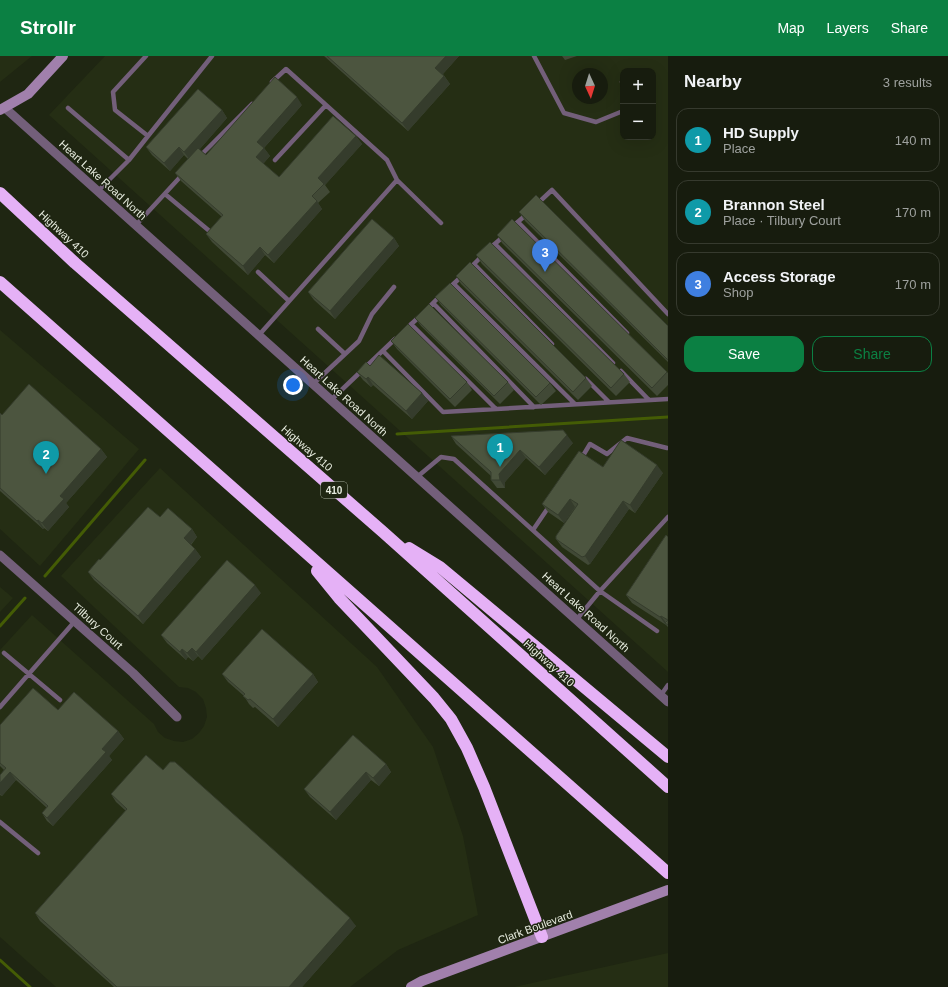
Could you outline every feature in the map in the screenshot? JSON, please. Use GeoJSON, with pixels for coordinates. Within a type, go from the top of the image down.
{"type":"FeatureCollection","features":[{"type":"Feature","properties":{"kind":"highway","name":"Highway 410"},"geometry":{"type":"LineString","coordinates":[[0,193],[75,263],[383,532],[668,787]]}},
{"type":"Feature","properties":{"kind":"highway"},"geometry":{"type":"LineString","coordinates":[[0,282],[668,873]]}},
{"type":"Feature","properties":{"kind":"highway"},"geometry":{"type":"LineString","coordinates":[[383,532],[440,568],[668,757]]}},
{"type":"Feature","properties":{"kind":"highway"},"geometry":{"type":"LineString","coordinates":[[296,545],[339,598],[434,698],[451,719],[467,748],[484,787],[542,937]]}},
{"type":"Feature","properties":{"kind":"street"},"geometry":{"type":"LineString","coordinates":[[2,109],[28,94],[63,56]]}},
{"type":"Feature","properties":{"kind":"street","name":"Heart Lake Road North"},"geometry":{"type":"LineString","coordinates":[[2,109],[98,191],[664,698]]}},
{"type":"Feature","properties":{"kind":"street","name":"Tilbury Court"},"geometry":{"type":"LineString","coordinates":[[0,555],[133,673],[177,717]]}},
{"type":"Feature","properties":{"kind":"street","name":"Clark Boulevard"},"geometry":{"type":"LineString","coordinates":[[411,987],[436,976],[668,890]]}},
{"type":"Feature","properties":{"kind":"lane"},"geometry":{"type":"LineString","coordinates":[[146,56],[113,92],[115,110],[148,136]]}},
{"type":"Feature","properties":{"kind":"lane"},"geometry":{"type":"LineString","coordinates":[[98,191],[129,160],[212,56]]}},
{"type":"Feature","properties":{"kind":"lane"},"geometry":{"type":"LineString","coordinates":[[534,56],[564,113],[596,122],[620,112]]}},
{"type":"Feature","properties":{"kind":"lane"},"geometry":{"type":"LineString","coordinates":[[270,86],[286,69],[387,160],[397,180],[441,223]]}},
{"type":"Feature","properties":{"kind":"lane"},"geometry":{"type":"LineString","coordinates":[[196,161],[259,97]]}},
{"type":"Feature","properties":{"kind":"lane"},"geometry":{"type":"LineString","coordinates":[[275,160],[326,104]]}},
{"type":"Feature","properties":{"kind":"lane"},"geometry":{"type":"LineString","coordinates":[[68,108],[129,160]]}},
{"type":"Feature","properties":{"kind":"lane"},"geometry":{"type":"LineString","coordinates":[[240,124],[242,114]]}},
{"type":"Feature","properties":{"kind":"lane"},"geometry":{"type":"LineString","coordinates":[[136,225],[186,172]]}},
{"type":"Feature","properties":{"kind":"lane"},"geometry":{"type":"LineString","coordinates":[[259,335],[397,180]]}},
{"type":"Feature","properties":{"kind":"lane"},"geometry":{"type":"LineString","coordinates":[[535,206],[552,190],[668,314]]}},
{"type":"Feature","properties":{"kind":"lane"},"geometry":{"type":"LineString","coordinates":[[165,194],[214,235]]}},
{"type":"Feature","properties":{"kind":"lane"},"geometry":{"type":"LineString","coordinates":[[331,400],[529,211]]}},
{"type":"Feature","properties":{"kind":"lane"},"geometry":{"type":"LineString","coordinates":[[518,222],[629,335]]}},
{"type":"Feature","properties":{"kind":"lane"},"geometry":{"type":"LineString","coordinates":[[495,244],[650,400]]}},
{"type":"Feature","properties":{"kind":"lane"},"geometry":{"type":"LineString","coordinates":[[474,264],[555,347]]}},
{"type":"Feature","properties":{"kind":"lane"},"geometry":{"type":"LineString","coordinates":[[258,272],[290,301]]}},
{"type":"Feature","properties":{"kind":"lane"},"geometry":{"type":"LineString","coordinates":[[454,284],[575,404]]}},
{"type":"Feature","properties":{"kind":"lane"},"geometry":{"type":"LineString","coordinates":[[313,384],[359,341],[372,314],[394,287]]}},
{"type":"Feature","properties":{"kind":"lane"},"geometry":{"type":"LineString","coordinates":[[433,303],[534,407]]}},
{"type":"Feature","properties":{"kind":"lane"},"geometry":{"type":"LineString","coordinates":[[411,324],[496,409]]}},
{"type":"Feature","properties":{"kind":"lane"},"geometry":{"type":"LineString","coordinates":[[318,329],[345,354]]}},
{"type":"Feature","properties":{"kind":"lane"},"geometry":{"type":"LineString","coordinates":[[383,351],[444,412],[668,399]]}},
{"type":"Feature","properties":{"kind":"lane"},"geometry":{"type":"LineString","coordinates":[[582,375],[609,402]]}},
{"type":"Feature","properties":{"kind":"lane"},"geometry":{"type":"LineString","coordinates":[[577,464],[590,444],[607,454],[627,438],[667,448]]}},
{"type":"Feature","properties":{"kind":"lane"},"geometry":{"type":"LineString","coordinates":[[417,477],[441,457],[454,459],[600,591],[657,631]]}},
{"type":"Feature","properties":{"kind":"lane"},"geometry":{"type":"LineString","coordinates":[[533,530],[555,497]]}},
{"type":"Feature","properties":{"kind":"lane"},"geometry":{"type":"LineString","coordinates":[[577,619],[600,591],[668,517]]}},
{"type":"Feature","properties":{"kind":"lane"},"geometry":{"type":"LineString","coordinates":[[0,707],[76,621]]}},
{"type":"Feature","properties":{"kind":"lane"},"geometry":{"type":"LineString","coordinates":[[4,653],[60,700]]}},
{"type":"Feature","properties":{"kind":"lane"},"geometry":{"type":"LineString","coordinates":[[664,698],[668,685]]}},
{"type":"Feature","properties":{"kind":"lane"},"geometry":{"type":"LineString","coordinates":[[0,822],[38,853]]}},
{"type":"Feature","properties":{"kind":"shaded area"},"geometry":{"type":"Polygon","coordinates":[[[0,56],[32,56],[0,82],[0,56]]]}},
{"type":"Feature","properties":{"kind":"shaded area"},"geometry":{"type":"Polygon","coordinates":[[[105,56],[668,56],[668,672],[49,115],[105,56]]]}},
{"type":"Feature","properties":{"kind":"shaded area"},"geometry":{"type":"Polygon","coordinates":[[[0,330],[139,449],[40,566],[0,529],[0,330]]]}},
{"type":"Feature","properties":{"kind":"shaded area"},"geometry":{"type":"Polygon","coordinates":[[[160,468],[377,667],[433,747],[463,836],[478,915],[398,950],[350,987],[56,987],[0,937],[0,650],[32,615],[154,724],[158,732],[165,738],[183,742],[192,739],[204,726],[207,717],[203,699],[196,692],[188,688],[179,687],[61,576],[160,468]]]}},
{"type":"Feature","properties":{"kind":"shaded area"},"geometry":{"type":"Polygon","coordinates":[[[0,587],[13,598],[0,612],[0,587]]]}},
{"type":"Feature","properties":{"kind":"shaded area"},"geometry":{"type":"Polygon","coordinates":[[[668,953],[668,987],[514,987],[668,953]]]}},
{"type":"Feature","properties":{"kind":"building"},"geometry":{"type":"Polygon","coordinates":[[[327,56],[446,56],[435,68],[444,76],[402,123],[327,56]]]}},
{"type":"Feature","properties":{"kind":"building"},"geometry":{"type":"Polygon","coordinates":[[[275,77],[297,97],[257,142],[264,148],[256,157],[279,177],[333,116],[356,136],[318,178],[324,184],[312,196],[317,201],[268,255],[260,247],[243,266],[206,234],[223,215],[175,173],[198,148],[206,155],[275,77]]]}},
{"type":"Feature","properties":{"kind":"building"},"geometry":{"type":"Polygon","coordinates":[[[198,89],[222,110],[184,152],[179,147],[164,163],[146,147],[198,89]]]}},
{"type":"Feature","properties":{"kind":"building"},"geometry":{"type":"Polygon","coordinates":[[[536,195],[668,326],[668,360],[519,212],[536,195]]]}},
{"type":"Feature","properties":{"kind":"building"},"geometry":{"type":"Polygon","coordinates":[[[372,219],[394,238],[330,311],[308,292],[372,219]]]}},
{"type":"Feature","properties":{"kind":"building"},"geometry":{"type":"Polygon","coordinates":[[[512,219],[667,372],[652,388],[497,235],[512,219]]]}},
{"type":"Feature","properties":{"kind":"building"},"geometry":{"type":"Polygon","coordinates":[[[490,242],[624,374],[611,388],[476,255],[490,242]]]}},
{"type":"Feature","properties":{"kind":"building"},"geometry":{"type":"Polygon","coordinates":[[[470,262],[586,378],[573,392],[456,276],[470,262]]]}},
{"type":"Feature","properties":{"kind":"building"},"geometry":{"type":"Polygon","coordinates":[[[450,283],[550,383],[536,397],[435,297],[450,283]]]}},
{"type":"Feature","properties":{"kind":"building"},"geometry":{"type":"Polygon","coordinates":[[[429,304],[508,382],[494,396],[415,318],[429,304]]]}},
{"type":"Feature","properties":{"kind":"building"},"geometry":{"type":"Polygon","coordinates":[[[408,324],[467,382],[450,399],[391,341],[408,324]]]}},
{"type":"Feature","properties":{"kind":"building"},"geometry":{"type":"Polygon","coordinates":[[[379,355],[422,393],[406,411],[368,377],[366,379],[357,372],[366,362],[370,366],[379,355]]]}},
{"type":"Feature","properties":{"kind":"building"},"geometry":{"type":"Polygon","coordinates":[[[29,384],[101,449],[60,496],[64,499],[42,523],[38,520],[37,521],[0,488],[0,413],[2,415],[29,384]]]}},
{"type":"Feature","properties":{"kind":"building"},"geometry":{"type":"Polygon","coordinates":[[[563,430],[567,435],[539,467],[520,450],[499,474],[500,480],[491,480],[491,472],[451,436],[563,430]]]}},
{"type":"Feature","properties":{"kind":"building"},"geometry":{"type":"Polygon","coordinates":[[[621,440],[657,465],[630,505],[623,501],[585,556],[582,557],[556,539],[556,536],[578,504],[570,499],[558,515],[542,504],[579,451],[603,467],[621,440]]]}},
{"type":"Feature","properties":{"kind":"building"},"geometry":{"type":"Polygon","coordinates":[[[148,507],[160,517],[168,508],[192,529],[184,538],[195,549],[138,616],[88,572],[148,507]]]}},
{"type":"Feature","properties":{"kind":"building"},"geometry":{"type":"Polygon","coordinates":[[[666,535],[668,537],[668,620],[661,616],[660,617],[626,595],[666,535]]]}},
{"type":"Feature","properties":{"kind":"building"},"geometry":{"type":"Polygon","coordinates":[[[227,560],[255,585],[196,652],[192,648],[187,653],[182,649],[180,652],[161,635],[227,560]]]}},
{"type":"Feature","properties":{"kind":"building"},"geometry":{"type":"Polygon","coordinates":[[[262,629],[313,674],[273,719],[250,699],[248,700],[243,696],[245,694],[222,674],[262,629]]]}},
{"type":"Feature","properties":{"kind":"building"},"geometry":{"type":"Polygon","coordinates":[[[33,688],[58,710],[74,692],[118,731],[102,749],[106,752],[47,818],[42,813],[48,806],[10,772],[0,783],[0,775],[6,768],[0,763],[0,725],[33,688]]]}},
{"type":"Feature","properties":{"kind":"building"},"geometry":{"type":"Polygon","coordinates":[[[353,735],[386,764],[373,778],[366,772],[330,812],[304,789],[353,735]]]}},
{"type":"Feature","properties":{"kind":"building"},"geometry":{"type":"Polygon","coordinates":[[[146,755],[163,770],[170,762],[175,762],[350,918],[289,987],[117,987],[35,913],[127,809],[111,794],[146,755]]]}},
{"type":"Feature","properties":{"kind":"waterway"},"geometry":{"type":"LineString","coordinates":[[397,434],[668,417]]}},
{"type":"Feature","properties":{"kind":"waterway"},"geometry":{"type":"LineString","coordinates":[[45,576],[145,460]]}},
{"type":"Feature","properties":{"kind":"waterway"},"geometry":{"type":"LineString","coordinates":[[0,626],[25,598]]}},
{"type":"Feature","properties":{"kind":"waterway"},"geometry":{"type":"LineString","coordinates":[[0,960],[30,987]]}},
{"type":"Feature","properties":{"kind":"place","name":"Access Storage"},"geometry":{"type":"Point","coordinates":[545,272]}},
{"type":"Feature","properties":{"kind":"place","name":"HD Supply"},"geometry":{"type":"Point","coordinates":[500,467]}},
{"type":"Feature","properties":{"kind":"place","name":"Brannon Steel"},"geometry":{"type":"Point","coordinates":[46,474]}}]}
